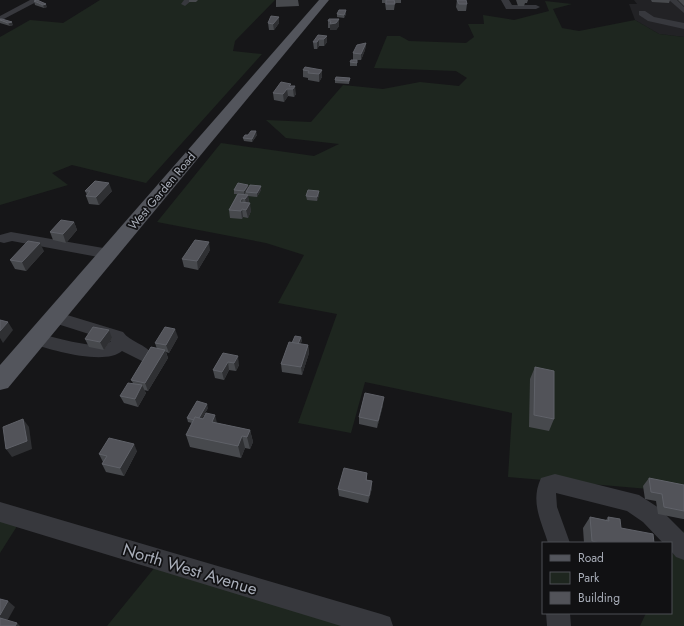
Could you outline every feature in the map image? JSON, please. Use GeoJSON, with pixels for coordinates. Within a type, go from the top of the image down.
{"type":"FeatureCollection","features":[{"type":"Feature","properties":{"kind":"main road","name":"West Garden Road"},"geometry":{"type":"LineString","coordinates":[[0,381],[324,0]]}},
{"type":"Feature","properties":{"kind":"street"},"geometry":{"type":"LineString","coordinates":[[0,19],[36,0]]}},
{"type":"Feature","properties":{"kind":"street"},"geometry":{"type":"LineString","coordinates":[[505,0],[509,7],[536,7]]}},
{"type":"Feature","properties":{"kind":"street"},"geometry":{"type":"LineString","coordinates":[[673,0],[684,11]]}},
{"type":"Feature","properties":{"kind":"street"},"geometry":{"type":"LineString","coordinates":[[642,13],[651,19],[684,26]]}},
{"type":"Feature","properties":{"kind":"street"},"geometry":{"type":"LineString","coordinates":[[4,239],[12,236],[109,254]]}},
{"type":"Feature","properties":{"kind":"street"},"geometry":{"type":"LineString","coordinates":[[54,317],[79,326],[118,336],[121,342],[144,355]]}},
{"type":"Feature","properties":{"kind":"street"},"geometry":{"type":"LineString","coordinates":[[36,339],[96,352],[112,350],[121,342]]}},
{"type":"Feature","properties":{"kind":"street"},"geometry":{"type":"LineString","coordinates":[[559,542],[546,505],[545,493],[548,485],[555,483],[632,502],[651,515],[684,549]]}},
{"type":"Feature","properties":{"kind":"street","name":"North West Avenue"},"geometry":{"type":"LineString","coordinates":[[0,512],[381,626]]}},
{"type":"Feature","properties":{"kind":"street"},"geometry":{"type":"LineString","coordinates":[[558,614],[560,626]]}},
{"type":"Feature","properties":{"kind":"shaded area"},"geometry":{"type":"Polygon","coordinates":[[[634,0],[684,0],[684,37],[659,34],[635,20],[629,4],[637,4],[634,0]]]}},
{"type":"Feature","properties":{"kind":"green space"},"geometry":{"type":"Polygon","coordinates":[[[100,0],[275,0],[235,41],[233,51],[262,54],[146,183],[72,165],[52,173],[68,185],[0,205],[0,37],[30,20],[63,23],[100,0]]]}},
{"type":"Feature","properties":{"kind":"green space"},"geometry":{"type":"Polygon","coordinates":[[[545,1],[572,4],[553,9],[562,28],[579,31],[635,20],[659,34],[684,37],[684,492],[508,477],[512,413],[365,382],[351,433],[298,423],[337,314],[278,303],[304,255],[266,243],[157,222],[221,143],[314,156],[339,144],[286,138],[266,120],[311,122],[343,85],[383,89],[420,82],[459,86],[467,78],[456,71],[374,68],[387,36],[400,36],[409,41],[466,43],[474,37],[468,24],[484,24],[483,15],[514,20],[549,11],[545,1]]]}},
{"type":"Feature","properties":{"kind":"green space"},"geometry":{"type":"Polygon","coordinates":[[[0,518],[19,523],[0,553],[0,518]]]}},
{"type":"Feature","properties":{"kind":"green space"},"geometry":{"type":"Polygon","coordinates":[[[684,530],[684,626],[640,626],[646,614],[672,614],[672,556],[684,530]]]}},
{"type":"Feature","properties":{"kind":"green space"},"geometry":{"type":"Polygon","coordinates":[[[160,561],[374,626],[107,626],[160,561]]]}},
{"type":"Feature","properties":{"kind":"building"},"geometry":{"type":"Polygon","coordinates":[[[37,0],[46,4],[43,5],[34,1],[37,0]]]}},
{"type":"Feature","properties":{"kind":"building"},"geometry":{"type":"Polygon","coordinates":[[[386,0],[394,0],[395,4],[386,4],[386,0]]]}},
{"type":"Feature","properties":{"kind":"building"},"geometry":{"type":"Polygon","coordinates":[[[457,0],[466,0],[467,4],[459,4],[457,0]]]}},
{"type":"Feature","properties":{"kind":"building"},"geometry":{"type":"Polygon","coordinates":[[[339,10],[346,10],[344,15],[337,14],[339,10]]]}},
{"type":"Feature","properties":{"kind":"building"},"geometry":{"type":"Polygon","coordinates":[[[271,16],[279,17],[273,24],[268,23],[271,16]]]}},
{"type":"Feature","properties":{"kind":"building"},"geometry":{"type":"Polygon","coordinates":[[[0,19],[2,19],[12,22],[8,23],[0,19]]]}},
{"type":"Feature","properties":{"kind":"building"},"geometry":{"type":"Polygon","coordinates":[[[329,19],[339,19],[336,23],[330,24],[331,21],[328,21],[329,19]]]}},
{"type":"Feature","properties":{"kind":"building"},"geometry":{"type":"Polygon","coordinates":[[[318,35],[327,36],[324,39],[319,39],[317,42],[313,42],[318,35]]]}},
{"type":"Feature","properties":{"kind":"building"},"geometry":{"type":"Polygon","coordinates":[[[366,43],[361,54],[353,53],[357,45],[366,43]]]}},
{"type":"Feature","properties":{"kind":"building"},"geometry":{"type":"Polygon","coordinates":[[[351,60],[357,60],[357,63],[350,62],[351,60]]]}},
{"type":"Feature","properties":{"kind":"building"},"geometry":{"type":"Polygon","coordinates":[[[305,67],[322,70],[319,74],[308,73],[309,71],[303,70],[305,67]]]}},
{"type":"Feature","properties":{"kind":"building"},"geometry":{"type":"Polygon","coordinates":[[[336,77],[350,78],[349,81],[335,80],[336,77]]]}},
{"type":"Feature","properties":{"kind":"building"},"geometry":{"type":"Polygon","coordinates":[[[281,82],[291,84],[289,86],[295,86],[293,89],[287,89],[283,94],[273,93],[281,82]]]}},
{"type":"Feature","properties":{"kind":"building"},"geometry":{"type":"Polygon","coordinates":[[[251,131],[256,131],[252,139],[243,138],[245,135],[248,135],[251,131]]]}},
{"type":"Feature","properties":{"kind":"building"},"geometry":{"type":"Polygon","coordinates":[[[95,181],[109,183],[96,197],[86,196],[90,191],[85,191],[95,181]]]}},
{"type":"Feature","properties":{"kind":"building"},"geometry":{"type":"Polygon","coordinates":[[[238,183],[248,185],[244,191],[234,190],[238,183]]]}},
{"type":"Feature","properties":{"kind":"building"},"geometry":{"type":"Polygon","coordinates":[[[250,185],[261,186],[257,193],[246,192],[250,185]]]}},
{"type":"Feature","properties":{"kind":"building"},"geometry":{"type":"Polygon","coordinates":[[[308,190],[319,191],[317,197],[306,196],[308,190]]]}},
{"type":"Feature","properties":{"kind":"building"},"geometry":{"type":"Polygon","coordinates":[[[238,194],[248,195],[245,199],[242,198],[240,202],[250,203],[246,210],[229,210],[238,194]]]}},
{"type":"Feature","properties":{"kind":"building"},"geometry":{"type":"Polygon","coordinates":[[[61,220],[74,222],[63,234],[50,232],[61,220]]]}},
{"type":"Feature","properties":{"kind":"building"},"geometry":{"type":"Polygon","coordinates":[[[195,240],[209,242],[197,261],[182,259],[195,240]]]}},
{"type":"Feature","properties":{"kind":"building"},"geometry":{"type":"Polygon","coordinates":[[[28,241],[40,243],[22,262],[10,260],[28,241]]]}},
{"type":"Feature","properties":{"kind":"building"},"geometry":{"type":"Polygon","coordinates":[[[0,320],[8,322],[0,331],[0,320]]]}},
{"type":"Feature","properties":{"kind":"building"},"geometry":{"type":"Polygon","coordinates":[[[93,327],[109,330],[100,342],[85,339],[93,327]]]}},
{"type":"Feature","properties":{"kind":"building"},"geometry":{"type":"Polygon","coordinates":[[[165,327],[175,329],[166,345],[155,343],[165,327]]]}},
{"type":"Feature","properties":{"kind":"building"},"geometry":{"type":"Polygon","coordinates":[[[295,336],[301,337],[298,344],[292,343],[295,336]]]}},
{"type":"Feature","properties":{"kind":"building"},"geometry":{"type":"Polygon","coordinates":[[[289,342],[308,345],[301,367],[281,364],[289,342]]]}},
{"type":"Feature","properties":{"kind":"building"},"geometry":{"type":"Polygon","coordinates":[[[151,347],[165,350],[145,383],[131,380],[151,347]]]}},
{"type":"Feature","properties":{"kind":"building"},"geometry":{"type":"Polygon","coordinates":[[[223,353],[238,356],[234,363],[228,362],[222,372],[213,370],[223,353]]]}},
{"type":"Feature","properties":{"kind":"building"},"geometry":{"type":"Polygon","coordinates":[[[535,367],[554,371],[554,419],[534,415],[535,367]]]}},
{"type":"Feature","properties":{"kind":"building"},"geometry":{"type":"Polygon","coordinates":[[[128,383],[142,385],[135,399],[120,396],[128,383]]]}},
{"type":"Feature","properties":{"kind":"building"},"geometry":{"type":"Polygon","coordinates":[[[365,393],[384,397],[378,421],[359,417],[365,393]]]}},
{"type":"Feature","properties":{"kind":"building"},"geometry":{"type":"Polygon","coordinates":[[[197,401],[207,404],[199,418],[195,417],[194,420],[187,418],[197,401]]]}},
{"type":"Feature","properties":{"kind":"building"},"geometry":{"type":"Polygon","coordinates":[[[206,413],[215,415],[212,422],[250,430],[247,437],[242,436],[238,446],[186,435],[195,417],[203,419],[206,413]]]}},
{"type":"Feature","properties":{"kind":"building"},"geometry":{"type":"Polygon","coordinates":[[[23,419],[27,441],[6,449],[3,427],[23,419]]]}},
{"type":"Feature","properties":{"kind":"building"},"geometry":{"type":"Polygon","coordinates":[[[109,438],[134,444],[120,468],[102,464],[107,456],[99,454],[109,438]]]}},
{"type":"Feature","properties":{"kind":"building"},"geometry":{"type":"Polygon","coordinates":[[[344,468],[367,473],[366,480],[372,481],[369,496],[338,489],[344,468]]]}},
{"type":"Feature","properties":{"kind":"building"},"geometry":{"type":"Polygon","coordinates":[[[649,478],[684,485],[684,511],[664,507],[662,494],[651,492],[649,478]]]}},
{"type":"Feature","properties":{"kind":"building"},"geometry":{"type":"Polygon","coordinates":[[[590,517],[609,521],[608,517],[620,519],[621,528],[653,534],[654,542],[596,542],[592,541],[590,517]]]}},
{"type":"Feature","properties":{"kind":"building"},"geometry":{"type":"Polygon","coordinates":[[[0,599],[8,601],[0,615],[0,599]]]}},
{"type":"Feature","properties":{"kind":"building"},"geometry":{"type":"Polygon","coordinates":[[[0,618],[17,623],[15,626],[0,626],[0,618]]]}}]}
